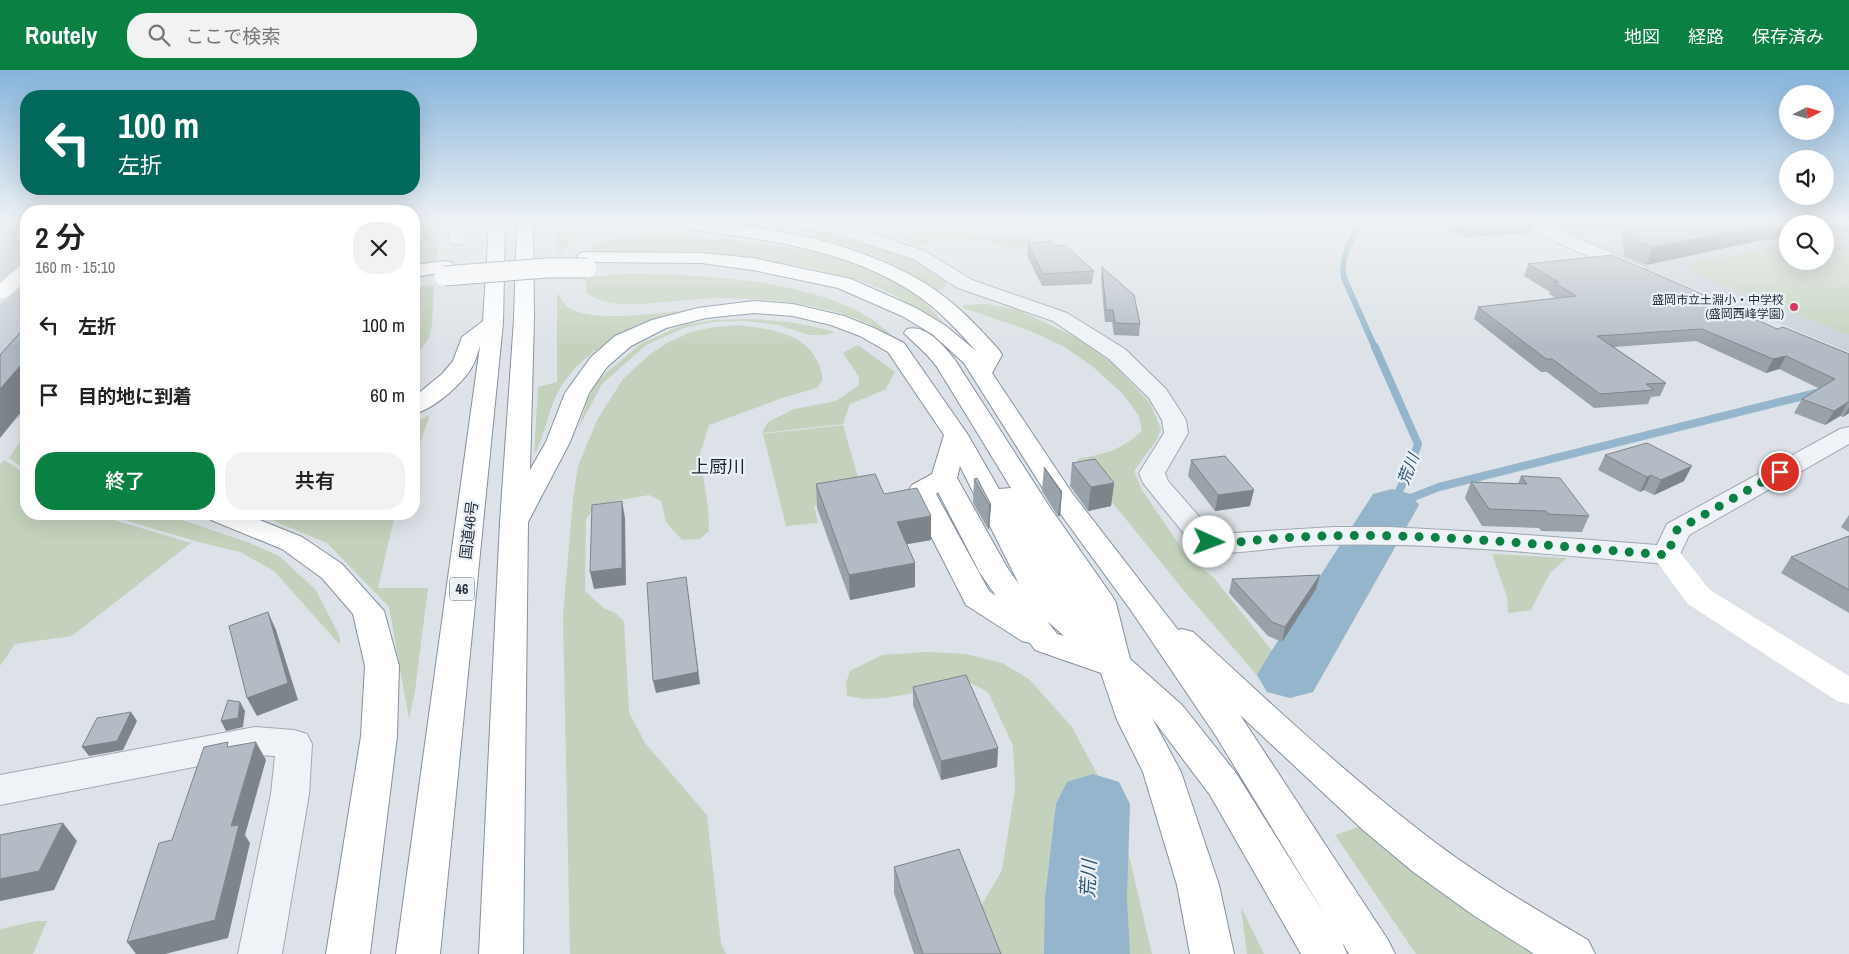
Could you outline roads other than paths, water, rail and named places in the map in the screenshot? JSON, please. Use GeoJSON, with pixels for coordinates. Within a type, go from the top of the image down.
{"type":"FeatureCollection","features":[{"type":"Feature","properties":{"kind":"main road","name":"国道46号"},"geometry":{"type":"LineString","coordinates":[[418,954],[493,324],[495,265]]}},
{"type":"Feature","properties":{"kind":"main road"},"geometry":{"type":"LineString","coordinates":[[501,954],[514,522],[524,319],[525,265]]}},
{"type":"Feature","properties":{"kind":"main road"},"geometry":{"type":"LineString","coordinates":[[420,271],[548,268],[569,265]]}},
{"type":"Feature","properties":{"kind":"main road"},"geometry":{"type":"LineString","coordinates":[[618,265],[732,274],[804,286],[864,305],[894,319],[913,331],[936,351],[1101,603],[1115,666],[1135,720],[1162,772],[1198,885],[1212,954]]}},
{"type":"Feature","properties":{"kind":"main road"},"geometry":{"type":"LineString","coordinates":[[759,265],[844,283],[909,312],[939,330],[972,359],[1003,407],[1031,420],[1080,496],[1118,548],[1141,602],[1229,726],[1373,954]]}},
{"type":"Feature","properties":{"kind":"main road"},"geometry":{"type":"LineString","coordinates":[[877,265],[927,292],[948,308],[975,334],[991,355],[981,373]]}},
{"type":"Feature","properties":{"kind":"main road"},"geometry":{"type":"LineString","coordinates":[[420,279],[445,272]]}},
{"type":"Feature","properties":{"kind":"main road"},"geometry":{"type":"LineString","coordinates":[[0,293],[20,275]]}},
{"type":"Feature","properties":{"kind":"main road"},"geometry":{"type":"LineString","coordinates":[[514,522],[558,442],[577,393],[599,362],[623,341],[659,324],[705,312],[754,307],[793,310],[837,320],[867,332],[896,348],[918,381],[966,437]]}},
{"type":"Feature","properties":{"kind":"main road"},"geometry":{"type":"LineString","coordinates":[[420,403],[450,379],[464,362],[470,342],[493,324]]}},
{"type":"Feature","properties":{"kind":"main road"},"geometry":{"type":"LineString","coordinates":[[952,373],[966,437],[999,514],[1041,598],[1170,714],[1223,784],[1325,954]]}},
{"type":"Feature","properties":{"kind":"main road"},"geometry":{"type":"LineString","coordinates":[[966,437],[944,478],[995,572],[1046,642],[1115,666]]}},
{"type":"Feature","properties":{"kind":"main road"},"geometry":{"type":"LineString","coordinates":[[236,520],[292,543],[332,571],[368,611],[382,666],[379,736],[348,954]]}},
{"type":"Feature","properties":{"kind":"main road"},"geometry":{"type":"LineString","coordinates":[[1667,555],[1699,597],[1849,692]]}},
{"type":"Feature","properties":{"kind":"main road"},"geometry":{"type":"LineString","coordinates":[[1141,602],[1341,789],[1407,844],[1472,891],[1574,954]]}},
{"type":"Feature","properties":{"kind":"street"},"geometry":{"type":"LineString","coordinates":[[936,265],[965,284],[1060,317],[1117,354],[1158,394],[1174,420],[1176,433],[1152,473],[1156,483],[1200,535],[1209,542],[1223,544],[1333,535],[1411,536],[1667,555],[1677,530],[1849,434]]}},
{"type":"Feature","properties":{"kind":"street"},"geometry":{"type":"LineString","coordinates":[[1625,265],[1654,278]]}},
{"type":"Feature","properties":{"kind":"street"},"geometry":{"type":"LineString","coordinates":[[0,790],[255,742],[294,744],[290,794],[260,954]]}},
{"type":"Feature","properties":{"kind":"waterway","name":"荒川"},"geometry":{"type":"LineString","coordinates":[[1343,265],[1344,278],[1375,348]]}},
{"type":"Feature","properties":{"kind":"waterway","name":"荒川"},"geometry":{"type":"LineString","coordinates":[[1375,347],[1418,444],[1409,471],[1392,505],[1396,503]]}},
{"type":"Feature","properties":{"kind":"waterway"},"geometry":{"type":"LineString","coordinates":[[1393,505],[1439,487],[1824,391]]}},
{"type":"Feature","properties":{"kind":"waterway","name":"荒川"},"geometry":{"type":"LineString","coordinates":[[1290,675],[1392,505]]}},
{"type":"Feature","properties":{"kind":"waterway","name":"荒川"},"geometry":{"type":"LineString","coordinates":[[1087,954],[1086,898],[1093,804]]}},
{"type":"Feature","properties":{"kind":"place","name":"盛岡市立土淵小・中学校 (盛岡西峰学園)"},"geometry":{"type":"Point","coordinates":[1794,307]}},
{"type":"Feature","properties":{"kind":"district","name":"上厨川"},"geometry":{"type":"Point","coordinates":[718,467]}}]}
